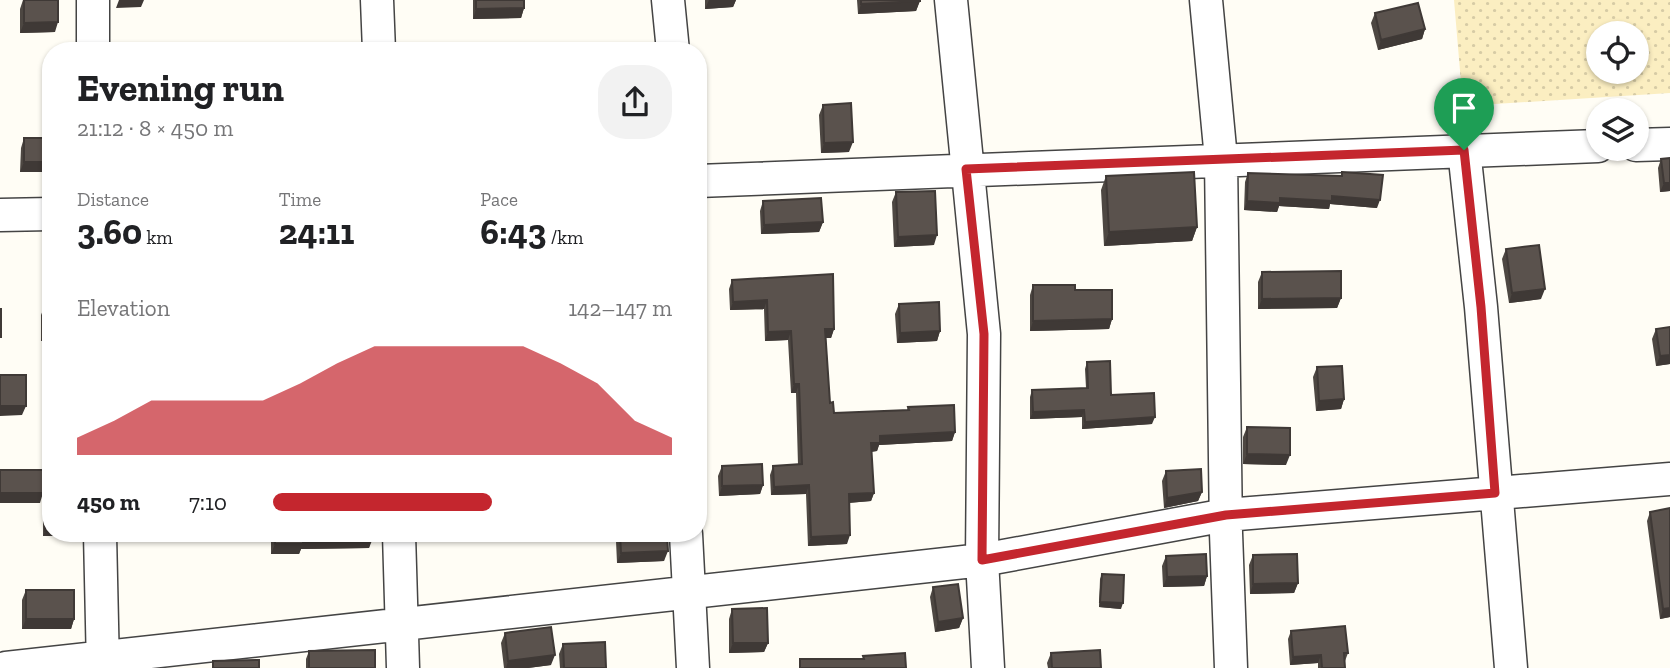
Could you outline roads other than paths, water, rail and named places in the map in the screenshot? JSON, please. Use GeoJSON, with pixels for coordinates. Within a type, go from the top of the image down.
{"type":"FeatureCollection","features":[{"type":"Feature","properties":{"kind":"street"},"geometry":{"type":"LineString","coordinates":[[93,0],[93,42]]}},
{"type":"Feature","properties":{"kind":"street"},"geometry":{"type":"LineString","coordinates":[[377,0],[379,42]]}},
{"type":"Feature","properties":{"kind":"street"},"geometry":{"type":"LineString","coordinates":[[668,0],[672,42]]}},
{"type":"Feature","properties":{"kind":"street"},"geometry":{"type":"LineString","coordinates":[[951,0],[984,334],[982,560],[988,668]]}},
{"type":"Feature","properties":{"kind":"street"},"geometry":{"type":"LineString","coordinates":[[1206,0],[1221,159],[1231,668]]}},
{"type":"Feature","properties":{"kind":"street"},"geometry":{"type":"LineString","coordinates":[[1649,145],[1670,144]]}},
{"type":"Feature","properties":{"kind":"street"},"geometry":{"type":"LineString","coordinates":[[707,181],[1586,146]]}},
{"type":"Feature","properties":{"kind":"street"},"geometry":{"type":"LineString","coordinates":[[1464,150],[1481,307],[1511,668]]}},
{"type":"Feature","properties":{"kind":"street"},"geometry":{"type":"LineString","coordinates":[[0,215],[42,214]]}},
{"type":"Feature","properties":{"kind":"street"},"geometry":{"type":"LineString","coordinates":[[6,668],[103,663],[402,624],[982,560],[1226,515],[1670,479]]}},
{"type":"Feature","properties":{"kind":"street"},"geometry":{"type":"LineString","coordinates":[[100,542],[103,663]]}},
{"type":"Feature","properties":{"kind":"street"},"geometry":{"type":"LineString","coordinates":[[399,542],[403,668]]}},
{"type":"Feature","properties":{"kind":"street"},"geometry":{"type":"LineString","coordinates":[[686,542],[693,668]]}}]}
